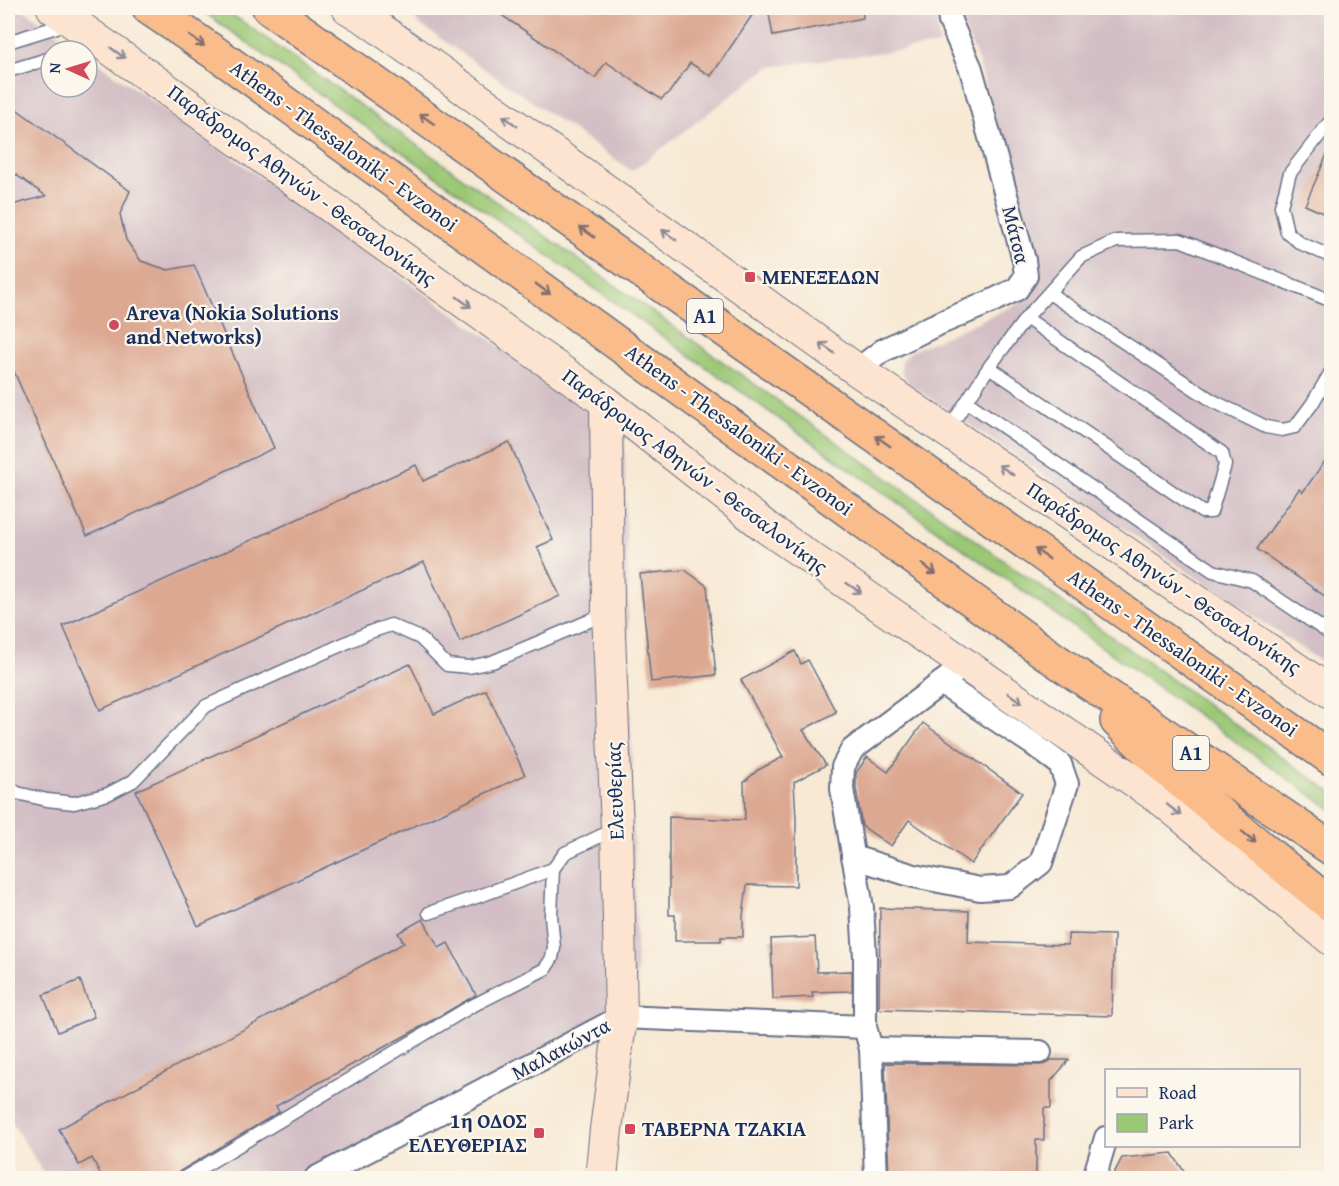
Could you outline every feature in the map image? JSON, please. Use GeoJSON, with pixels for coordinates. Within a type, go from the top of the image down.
{"type":"FeatureCollection","features":[{"type":"Feature","properties":{"kind":"highway","name":"Athens - Thessaloniki - Evzonoi"},"geometry":{"type":"LineString","coordinates":[[149,8],[234,66],[1051,657],[1332,849]]}},
{"type":"Feature","properties":{"kind":"highway","name":"Athens - Thessaloniki - Evzonoi"},"geometry":{"type":"LineString","coordinates":[[269,8],[1332,759]]}},
{"type":"Feature","properties":{"kind":"highway"},"geometry":{"type":"LineString","coordinates":[[1051,657],[1166,769],[1332,906]]}},
{"type":"Feature","properties":{"kind":"main road","name":"Παράδρομος Αθηνών - Θεσσαλονίκης"},"geometry":{"type":"LineString","coordinates":[[361,12],[857,370],[1332,693]]}},
{"type":"Feature","properties":{"kind":"main road","name":"Παράδρομος Αθηνών - Θεσσαλονίκης"},"geometry":{"type":"LineString","coordinates":[[72,28],[606,402],[767,528],[1162,800],[1332,940]]}},
{"type":"Feature","properties":{"kind":"main road","name":"Ελευθερίας"},"geometry":{"type":"LineString","coordinates":[[601,1179],[621,1017],[617,829],[608,611],[606,402]]}},
{"type":"Feature","properties":{"kind":"street","name":"Μάτσα"},"geometry":{"type":"LineString","coordinates":[[857,370],[882,351],[1017,289],[1026,276],[1024,260],[970,69],[950,21],[948,8]]}},
{"type":"Feature","properties":{"kind":"street"},"geometry":{"type":"LineString","coordinates":[[876,1179],[871,1049],[865,1027],[862,908],[842,789],[843,766],[852,750],[966,664]]}},
{"type":"Feature","properties":{"kind":"street"},"geometry":{"type":"LineString","coordinates":[[853,857],[914,876],[980,890],[1010,887],[1041,863],[1067,784],[1060,764],[941,684]]}},
{"type":"Feature","properties":{"kind":"street","name":"Μαλακώντα"},"geometry":{"type":"LineString","coordinates":[[316,1179],[621,1017],[865,1027]]}},
{"type":"Feature","properties":{"kind":"street"},"geometry":{"type":"LineString","coordinates":[[871,1049],[1040,1052]]}},
{"type":"Feature","properties":{"kind":"street"},"geometry":{"type":"LineString","coordinates":[[1094,1179],[1105,1144]]}},
{"type":"Feature","properties":{"kind":"lane"},"geometry":{"type":"LineString","coordinates":[[8,42],[72,28]]}},
{"type":"Feature","properties":{"kind":"lane"},"geometry":{"type":"LineString","coordinates":[[8,71],[39,62]]}},
{"type":"Feature","properties":{"kind":"lane"},"geometry":{"type":"LineString","coordinates":[[1332,119],[1290,173],[1281,206],[1287,232],[1300,243],[1332,256]]}},
{"type":"Feature","properties":{"kind":"lane"},"geometry":{"type":"LineString","coordinates":[[948,431],[989,367],[1026,318],[1081,257],[1116,241],[1180,240],[1332,301]]}},
{"type":"Feature","properties":{"kind":"lane"},"geometry":{"type":"LineString","coordinates":[[1049,293],[1213,401],[1266,427],[1282,430],[1295,427],[1332,370]]}},
{"type":"Feature","properties":{"kind":"lane"},"geometry":{"type":"LineString","coordinates":[[989,367],[1202,512],[1211,512],[1225,465],[1222,453],[1026,318]]}},
{"type":"Feature","properties":{"kind":"lane"},"geometry":{"type":"LineString","coordinates":[[966,402],[1213,571],[1252,581],[1332,635]]}},
{"type":"Feature","properties":{"kind":"lane"},"geometry":{"type":"LineString","coordinates":[[8,786],[17,793],[74,803],[108,794],[133,781],[206,706],[370,632],[391,626],[420,638],[447,665],[469,667],[492,662],[608,611]]}},
{"type":"Feature","properties":{"kind":"lane"},"geometry":{"type":"LineString","coordinates":[[429,913],[553,869],[565,853],[617,829]]}},
{"type":"Feature","properties":{"kind":"lane"},"geometry":{"type":"LineString","coordinates":[[184,1179],[470,1008],[545,969],[552,958],[554,948],[551,916],[553,869]]}},
{"type":"Feature","properties":{"kind":"shaded area"},"geometry":{"type":"Polygon","coordinates":[[[8,8],[21,8],[65,39],[39,39],[39,99],[99,99],[99,63],[624,434],[638,1020],[339,1178],[47,1178],[8,1117],[8,8]]]}},
{"type":"Feature","properties":{"kind":"shaded area"},"geometry":{"type":"Polygon","coordinates":[[[409,8],[937,8],[939,45],[769,67],[632,171],[418,23],[409,8]]]}},
{"type":"Feature","properties":{"kind":"shaded area"},"geometry":{"type":"Polygon","coordinates":[[[956,8],[1331,8],[1331,668],[910,385],[901,372],[902,361],[910,352],[1020,303],[1038,284],[1040,272],[978,60],[956,8]]]}},
{"type":"Feature","properties":{"kind":"green space"},"geometry":{"type":"Polygon","coordinates":[[[198,8],[223,8],[1331,792],[1331,809],[198,8]]]}},
{"type":"Feature","properties":{"kind":"building"},"geometry":{"type":"Polygon","coordinates":[[[491,8],[757,8],[711,76],[690,63],[669,93],[661,99],[606,62],[595,78],[491,8]]]}},
{"type":"Feature","properties":{"kind":"building"},"geometry":{"type":"Polygon","coordinates":[[[768,8],[862,8],[863,18],[773,36],[768,8]]]}},
{"type":"Feature","properties":{"kind":"building","name":"Areva (Nokia Solutions and Networks)"},"geometry":{"type":"Polygon","coordinates":[[[8,103],[130,191],[120,214],[126,240],[141,261],[168,270],[194,265],[274,448],[87,536],[8,358],[8,206],[46,196],[8,169],[8,103]]]}},
{"type":"Feature","properties":{"kind":"building"},"geometry":{"type":"Polygon","coordinates":[[[1332,143],[1332,217],[1305,205],[1332,143]]]}},
{"type":"Feature","properties":{"kind":"building"},"geometry":{"type":"Polygon","coordinates":[[[509,442],[553,540],[537,547],[560,596],[460,642],[424,562],[100,710],[63,626],[416,465],[423,481],[509,442]]]}},
{"type":"Feature","properties":{"kind":"building"},"geometry":{"type":"Polygon","coordinates":[[[1332,451],[1332,601],[1257,549],[1299,489],[1303,492],[1332,451]]]}},
{"type":"Feature","properties":{"kind":"building"},"geometry":{"type":"Polygon","coordinates":[[[685,570],[707,586],[716,675],[651,682],[640,574],[685,570]]]}},
{"type":"Feature","properties":{"kind":"building"},"geometry":{"type":"Polygon","coordinates":[[[795,651],[801,664],[808,660],[836,712],[803,730],[826,765],[794,782],[796,886],[747,885],[743,937],[721,937],[721,941],[675,941],[675,915],[669,915],[669,817],[745,820],[744,782],[758,770],[783,757],[741,680],[795,651]]]}},
{"type":"Feature","properties":{"kind":"building"},"geometry":{"type":"Polygon","coordinates":[[[410,664],[434,714],[486,690],[525,775],[198,926],[136,791],[410,664]]]}},
{"type":"Feature","properties":{"kind":"building"},"geometry":{"type":"Polygon","coordinates":[[[923,723],[1022,793],[971,864],[909,820],[891,846],[862,826],[856,773],[867,757],[888,772],[923,723]]]}},
{"type":"Feature","properties":{"kind":"building"},"geometry":{"type":"Polygon","coordinates":[[[880,908],[969,911],[968,942],[1068,945],[1068,934],[1114,935],[1112,1016],[879,1009],[880,908]]]}},
{"type":"Feature","properties":{"kind":"building"},"geometry":{"type":"Polygon","coordinates":[[[423,919],[439,948],[448,943],[476,995],[276,1106],[279,1112],[170,1179],[103,1179],[92,1158],[79,1165],[59,1129],[404,943],[398,933],[423,919]]]}},
{"type":"Feature","properties":{"kind":"building"},"geometry":{"type":"Polygon","coordinates":[[[815,937],[817,972],[852,971],[852,991],[812,992],[813,997],[773,999],[771,939],[815,937]]]}},
{"type":"Feature","properties":{"kind":"building"},"geometry":{"type":"Polygon","coordinates":[[[80,980],[94,1017],[58,1032],[43,995],[80,980]]]}},
{"type":"Feature","properties":{"kind":"building"},"geometry":{"type":"Polygon","coordinates":[[[1051,1060],[1069,1060],[1051,1081],[1051,1108],[1044,1108],[1044,1140],[1036,1140],[1036,1179],[889,1179],[885,1063],[1040,1065],[1051,1060]]]}},
{"type":"Feature","properties":{"kind":"building"},"geometry":{"type":"Polygon","coordinates":[[[1172,1153],[1189,1179],[1111,1179],[1122,1158],[1172,1153]]]}},
{"type":"Feature","properties":{"kind":"place","name":"ΜΕΝΕΞΕΔΩΝ"},"geometry":{"type":"Point","coordinates":[750,277]}},
{"type":"Feature","properties":{"kind":"place","name":"Areva (Nokia Solutions and Networks)"},"geometry":{"type":"Point","coordinates":[114,325]}},
{"type":"Feature","properties":{"kind":"place","name":"ΤΑΒΕΡΝΑ ΤΖΑΚΙΑ"},"geometry":{"type":"Point","coordinates":[630,1129]}},
{"type":"Feature","properties":{"kind":"place","name":"1η ΟΔΟΣ ΕΛΕΥΘΕΡΙΑΣ"},"geometry":{"type":"Point","coordinates":[539,1133]}}]}
